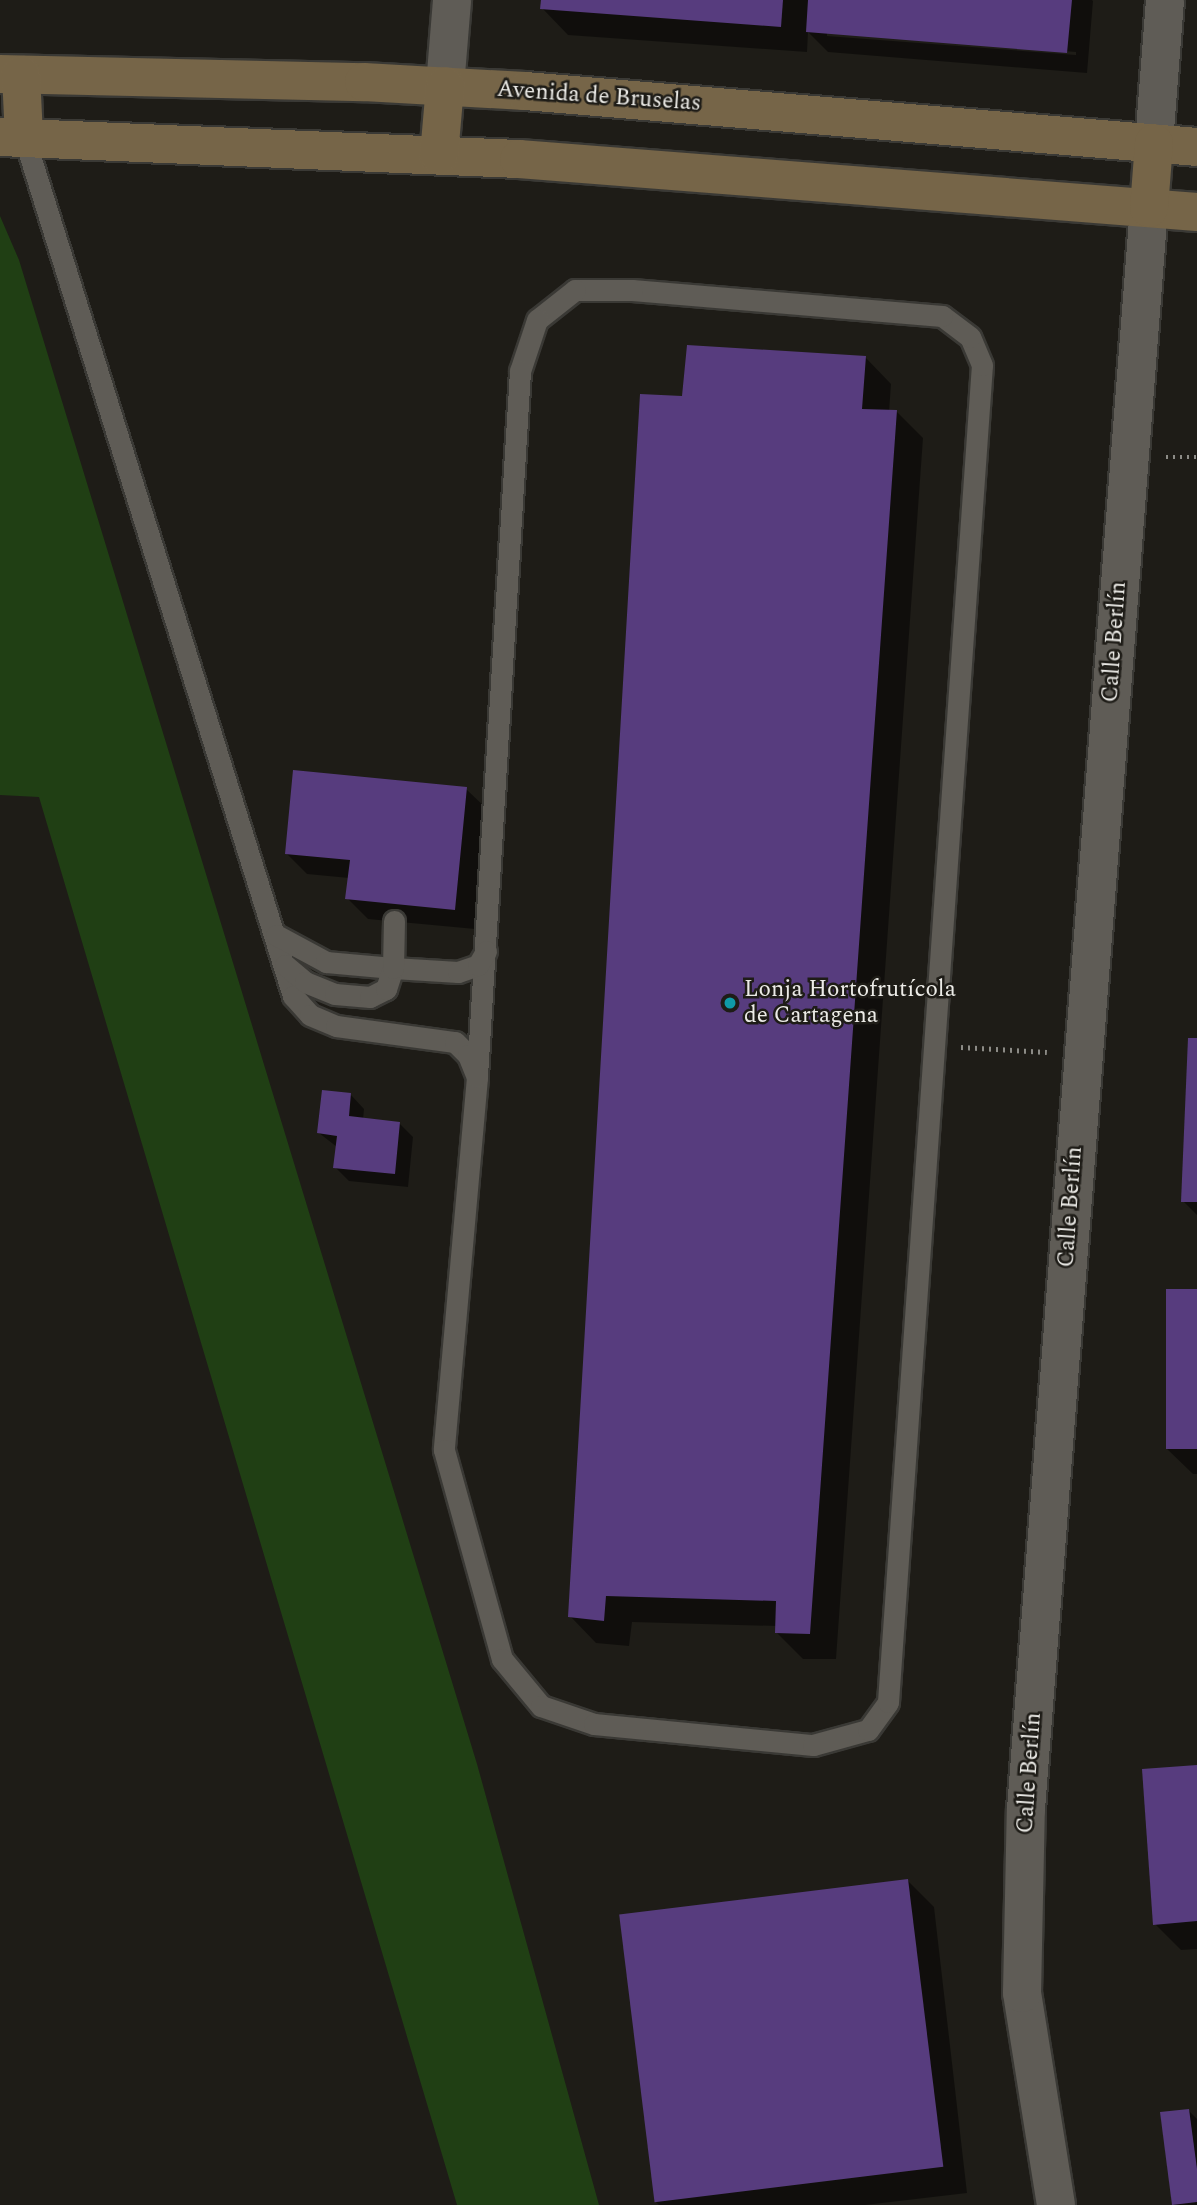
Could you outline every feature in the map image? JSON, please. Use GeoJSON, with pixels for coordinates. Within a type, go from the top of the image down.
{"type":"FeatureCollection","features":[{"type":"Feature","properties":{"kind":"main road","name":"Avenida de Bruselas"},"geometry":{"type":"LineString","coordinates":[[10,75],[445,86],[1197,147]]}},
{"type":"Feature","properties":{"kind":"main road"},"geometry":{"type":"LineString","coordinates":[[10,75],[12,137],[439,155],[1197,212]]}},
{"type":"Feature","properties":{"kind":"main road"},"geometry":{"type":"LineString","coordinates":[[439,155],[445,86]]}},
{"type":"Feature","properties":{"kind":"main road"},"geometry":{"type":"LineString","coordinates":[[1149,208],[1154,143]]}},
{"type":"Feature","properties":{"kind":"street"},"geometry":{"type":"LineString","coordinates":[[445,86],[452,0]]}},
{"type":"Feature","properties":{"kind":"street"},"geometry":{"type":"LineString","coordinates":[[1154,143],[1165,0]]}},
{"type":"Feature","properties":{"kind":"street","name":"Calle Berlín"},"geometry":{"type":"LineString","coordinates":[[1056,2205],[1022,1993],[1026,1810],[1149,208]]}},
{"type":"Feature","properties":{"kind":"lane"},"geometry":{"type":"LineString","coordinates":[[12,137],[276,935],[293,996],[310,1015],[335,1026],[455,1042],[468,1055],[477,1077]]}},
{"type":"Feature","properties":{"kind":"lane"},"geometry":{"type":"LineString","coordinates":[[575,290],[632,290],[942,316],[970,337],[982,365],[934,1045],[888,1702],[868,1730],[813,1745],[594,1724],[541,1706],[502,1659],[444,1450],[486,951],[520,371],[537,320],[575,290]]}},
{"type":"Feature","properties":{"kind":"lane"},"geometry":{"type":"LineString","coordinates":[[285,965],[305,982],[335,994],[370,997],[386,989],[393,968],[394,921]]}},
{"type":"Feature","properties":{"kind":"lane"},"geometry":{"type":"LineString","coordinates":[[276,935],[326,962],[393,968],[458,972],[478,965],[486,951]]}},
{"type":"Feature","properties":{"kind":"path"},"geometry":{"type":"LineString","coordinates":[[934,1045],[1083,1054]]}},
{"type":"Feature","properties":{"kind":"green space"},"geometry":{"type":"Polygon","coordinates":[[[0,216],[19,260],[477,1764],[599,2205],[457,2205],[39,797],[0,795],[0,216]]]}},
{"type":"Feature","properties":{"kind":"building"},"geometry":{"type":"Polygon","coordinates":[[[541,0],[783,0],[781,27],[540,9],[541,0]]]}},
{"type":"Feature","properties":{"kind":"building"},"geometry":{"type":"Polygon","coordinates":[[[808,0],[1072,0],[1067,53],[806,32],[808,0]]]}},
{"type":"Feature","properties":{"kind":"building","name":"Lonja Hortofrutícola de Cartagena"},"geometry":{"type":"Polygon","coordinates":[[[687,345],[866,356],[862,409],[897,410],[810,1634],[775,1633],[776,1601],[606,1596],[604,1621],[568,1617],[640,394],[682,396],[687,345]]]}},
{"type":"Feature","properties":{"kind":"building"},"geometry":{"type":"Polygon","coordinates":[[[293,770],[467,787],[455,910],[345,899],[350,860],[285,854],[293,770]]]}},
{"type":"Feature","properties":{"kind":"building"},"geometry":{"type":"Polygon","coordinates":[[[1188,1038],[1197,1038],[1197,1202],[1181,1202],[1188,1038]]]}},
{"type":"Feature","properties":{"kind":"building"},"geometry":{"type":"Polygon","coordinates":[[[322,1090],[351,1093],[349,1116],[400,1122],[395,1174],[333,1168],[337,1136],[317,1133],[322,1090]]]}},
{"type":"Feature","properties":{"kind":"building"},"geometry":{"type":"Polygon","coordinates":[[[1166,1289],[1197,1289],[1197,1449],[1166,1449],[1166,1289]]]}},
{"type":"Feature","properties":{"kind":"building"},"geometry":{"type":"Polygon","coordinates":[[[1197,1765],[1197,1921],[1153,1925],[1142,1769],[1197,1765]]]}},
{"type":"Feature","properties":{"kind":"building"},"geometry":{"type":"Polygon","coordinates":[[[908,1879],[943,2167],[655,2202],[619,1914],[908,1879]]]}},
{"type":"Feature","properties":{"kind":"building"},"geometry":{"type":"Polygon","coordinates":[[[1189,2109],[1197,2169],[1197,2202],[1172,2205],[1160,2112],[1189,2109]]]}},
{"type":"Feature","properties":{"kind":"place","name":"Lonja Hortofrutícola de Cartagena"},"geometry":{"type":"Point","coordinates":[730,1003]}}]}
